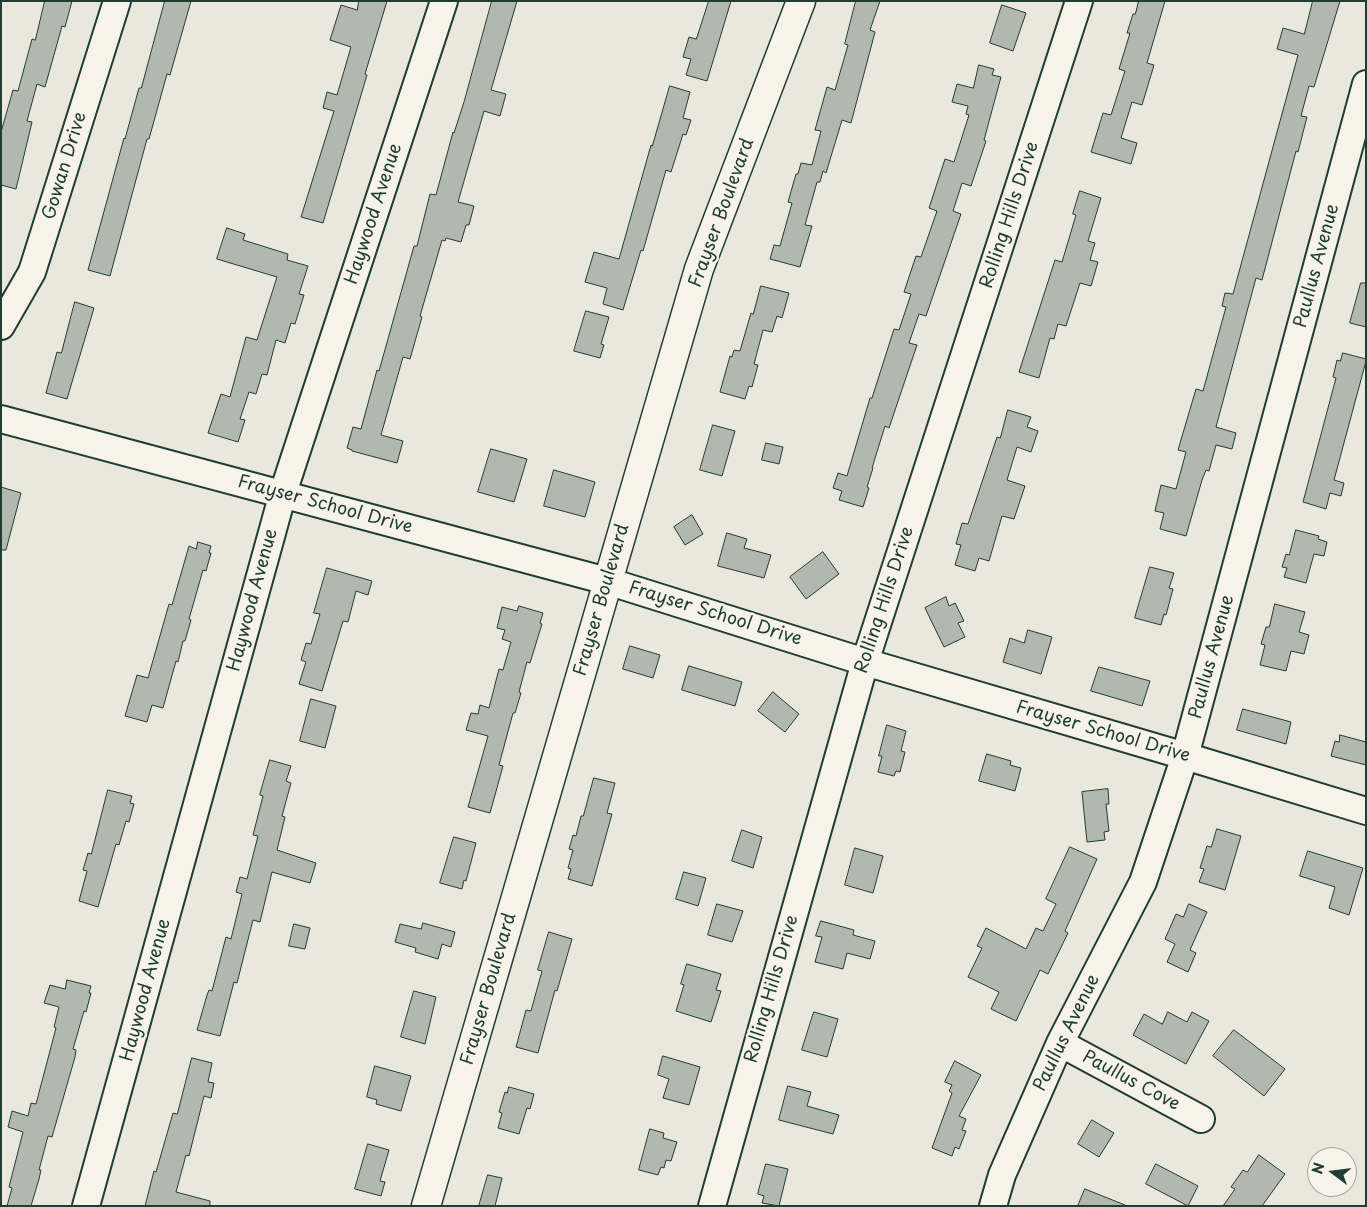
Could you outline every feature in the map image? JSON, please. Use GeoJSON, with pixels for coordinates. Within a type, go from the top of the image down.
{"type":"FeatureCollection","features":[{"type":"Feature","properties":{"kind":"main road","name":"Frayser Boulevard"},"geometry":{"type":"LineString","coordinates":[[426,1206],[699,269],[801,1]]}},
{"type":"Feature","properties":{"kind":"street","name":"Gowan Drive"},"geometry":{"type":"LineString","coordinates":[[1,326],[32,272],[116,1]]}},
{"type":"Feature","properties":{"kind":"street","name":"Haywood Avenue"},"geometry":{"type":"LineString","coordinates":[[86,1206],[283,493],[444,1]]}},
{"type":"Feature","properties":{"kind":"street","name":"Rolling Hills Drive"},"geometry":{"type":"LineString","coordinates":[[712,1206],[865,662],[1079,1]]}},
{"type":"Feature","properties":{"kind":"street","name":"Paullus Avenue"},"geometry":{"type":"LineString","coordinates":[[993,1206],[1002,1174],[1060,1043],[1143,882],[1185,756],[1366,84]]}},
{"type":"Feature","properties":{"kind":"street","name":"Frayser School Drive"},"geometry":{"type":"LineString","coordinates":[[1,419],[607,581],[865,662],[1366,811]]}},
{"type":"Feature","properties":{"kind":"street","name":"Paullus Cove"},"geometry":{"type":"LineString","coordinates":[[1060,1043],[1201,1118]]}},
{"type":"Feature","properties":{"kind":"building"},"geometry":{"type":"Polygon","coordinates":[[[45,1],[72,1],[65,27],[62,26],[45,87],[37,84],[27,121],[32,122],[16,189],[1,185],[1,132],[13,90],[18,91],[32,39],[35,40],[45,1]]]}},
{"type":"Feature","properties":{"kind":"building"},"geometry":{"type":"Polygon","coordinates":[[[165,1],[191,1],[170,75],[167,74],[149,139],[147,139],[110,276],[88,270],[124,138],[139,88],[141,88],[165,1]]]}},
{"type":"Feature","properties":{"kind":"building"},"geometry":{"type":"Polygon","coordinates":[[[359,1],[387,1],[323,223],[301,217],[334,111],[323,108],[327,92],[337,95],[351,47],[330,40],[341,5],[357,10],[359,1]]]}},
{"type":"Feature","properties":{"kind":"building"},"geometry":{"type":"Polygon","coordinates":[[[492,1],[517,1],[491,90],[506,94],[500,116],[484,111],[458,202],[474,206],[469,225],[466,225],[461,242],[446,238],[445,241],[442,240],[420,316],[422,317],[410,359],[403,357],[381,435],[403,441],[397,463],[347,448],[353,427],[361,429],[414,246],[417,246],[430,194],[436,195],[492,1]]]}},
{"type":"Feature","properties":{"kind":"building"},"geometry":{"type":"Polygon","coordinates":[[[709,1],[731,1],[707,81],[686,75],[691,59],[683,57],[689,37],[696,39],[709,1]]]}},
{"type":"Feature","properties":{"kind":"building"},"geometry":{"type":"Polygon","coordinates":[[[856,1],[880,1],[870,30],[875,32],[851,123],[842,120],[826,173],[823,171],[820,182],[817,182],[805,225],[812,226],[800,267],[770,259],[774,245],[780,246],[792,203],[788,202],[796,174],[798,174],[801,163],[812,165],[821,131],[815,130],[827,87],[835,90],[848,45],[845,44],[856,1]]]}},
{"type":"Feature","properties":{"kind":"building"},"geometry":{"type":"Polygon","coordinates":[[[1139,1],[1165,1],[1147,63],[1154,65],[1142,105],[1132,102],[1121,138],[1137,143],[1131,164],[1091,152],[1103,113],[1111,115],[1125,71],[1119,69],[1130,33],[1127,33],[1139,1]]]}},
{"type":"Feature","properties":{"kind":"building"},"geometry":{"type":"Polygon","coordinates":[[[1313,1],[1340,1],[1314,87],[1309,86],[1301,116],[1307,117],[1298,152],[1296,151],[1262,280],[1256,278],[1216,427],[1236,433],[1232,449],[1216,445],[1209,471],[1206,470],[1202,480],[1186,536],[1160,529],[1164,513],[1155,511],[1161,485],[1176,489],[1186,452],[1178,450],[1196,389],[1203,391],[1226,307],[1222,306],[1225,293],[1233,294],[1298,55],[1277,49],[1283,28],[1304,34],[1313,1]]]}},
{"type":"Feature","properties":{"kind":"building"},"geometry":{"type":"Polygon","coordinates":[[[1002,5],[1026,13],[1013,51],[990,43],[1002,5]]]}},
{"type":"Feature","properties":{"kind":"building"},"geometry":{"type":"Polygon","coordinates":[[[979,65],[994,69],[992,75],[1001,77],[984,140],[986,141],[971,186],[962,183],[953,211],[961,214],[926,316],[919,314],[909,343],[917,345],[889,428],[885,426],[872,468],[867,487],[869,488],[863,507],[839,500],[842,491],[833,488],[838,473],[847,476],[870,398],[872,398],[894,329],[899,330],[911,294],[904,292],[916,256],[921,257],[937,211],[929,208],[945,159],[954,162],[969,115],[966,114],[968,106],[952,102],[957,84],[973,88],[979,65]]]}},
{"type":"Feature","properties":{"kind":"building"},"geometry":{"type":"Polygon","coordinates":[[[670,86],[690,92],[683,118],[691,120],[686,135],[683,134],[671,172],[666,170],[643,251],[641,250],[623,310],[603,304],[607,288],[585,282],[594,252],[619,259],[651,145],[670,86]]]}},
{"type":"Feature","properties":{"kind":"building"},"geometry":{"type":"Polygon","coordinates":[[[1080,191],[1101,198],[1088,241],[1095,243],[1090,260],[1098,262],[1091,286],[1080,283],[1066,326],[1058,324],[1054,339],[1050,338],[1039,378],[1019,372],[1055,260],[1062,262],[1076,215],[1073,214],[1080,191]]]}},
{"type":"Feature","properties":{"kind":"building"},"geometry":{"type":"Polygon","coordinates":[[[227,228],[245,234],[243,240],[288,254],[287,260],[308,266],[299,294],[304,295],[295,324],[291,323],[285,343],[276,340],[267,375],[262,374],[256,394],[249,392],[240,419],[245,420],[238,442],[208,433],[221,394],[230,397],[246,337],[257,340],[277,277],[217,259],[227,228]]]}},
{"type":"Feature","properties":{"kind":"building"},"geometry":{"type":"Polygon","coordinates":[[[1361,283],[1366,283],[1366,327],[1350,323],[1361,283]]]}},
{"type":"Feature","properties":{"kind":"building"},"geometry":{"type":"Polygon","coordinates":[[[761,286],[789,293],[782,318],[777,316],[772,332],[763,330],[754,364],[758,365],[752,387],[749,386],[745,399],[720,392],[730,356],[732,357],[734,350],[740,351],[761,286]]]}},
{"type":"Feature","properties":{"kind":"building"},"geometry":{"type":"Polygon","coordinates":[[[75,302],[94,308],[67,399],[46,393],[57,352],[61,353],[75,302]]]}},
{"type":"Feature","properties":{"kind":"building"},"geometry":{"type":"Polygon","coordinates":[[[586,311],[609,317],[601,344],[604,345],[600,358],[574,351],[586,311]]]}},
{"type":"Feature","properties":{"kind":"building"},"geometry":{"type":"Polygon","coordinates":[[[1343,353],[1366,359],[1366,361],[1334,480],[1344,483],[1341,496],[1330,493],[1326,509],[1303,502],[1336,378],[1333,377],[1337,360],[1340,361],[1343,353]]]}},
{"type":"Feature","properties":{"kind":"building"},"geometry":{"type":"Polygon","coordinates":[[[1008,410],[1031,417],[1027,427],[1038,431],[1031,452],[1017,447],[1007,480],[1025,486],[1014,519],[1002,516],[989,561],[979,558],[975,571],[955,565],[961,545],[956,544],[962,523],[968,524],[997,437],[1000,438],[1008,410]]]}},
{"type":"Feature","properties":{"kind":"building"},"geometry":{"type":"Polygon","coordinates":[[[713,425],[735,431],[722,476],[700,470],[713,425]]]}},
{"type":"Feature","properties":{"kind":"building"},"geometry":{"type":"Polygon","coordinates":[[[766,443],[783,447],[779,464],[762,460],[766,443]]]}},
{"type":"Feature","properties":{"kind":"building"},"geometry":{"type":"Polygon","coordinates":[[[491,449],[527,459],[514,502],[478,492],[491,449]]]}},
{"type":"Feature","properties":{"kind":"building"},"geometry":{"type":"Polygon","coordinates":[[[554,470],[595,482],[585,517],[544,506],[554,470]]]}},
{"type":"Feature","properties":{"kind":"building"},"geometry":{"type":"Polygon","coordinates":[[[1,487],[21,493],[6,550],[1,550],[1,487]]]}},
{"type":"Feature","properties":{"kind":"building"},"geometry":{"type":"Polygon","coordinates":[[[692,515],[703,534],[685,545],[674,527],[692,515]]]}},
{"type":"Feature","properties":{"kind":"building"},"geometry":{"type":"Polygon","coordinates":[[[1296,530],[1319,536],[1318,539],[1327,542],[1324,556],[1314,554],[1306,583],[1284,577],[1287,568],[1282,567],[1286,554],[1289,555],[1296,530]]]}},
{"type":"Feature","properties":{"kind":"building"},"geometry":{"type":"Polygon","coordinates":[[[727,533],[747,539],[744,548],[771,555],[764,578],[718,566],[727,533]]]}},
{"type":"Feature","properties":{"kind":"building"},"geometry":{"type":"Polygon","coordinates":[[[198,542],[211,546],[209,553],[211,553],[206,571],[203,570],[189,619],[191,620],[185,641],[183,641],[178,662],[176,661],[163,708],[152,705],[147,722],[125,716],[137,675],[148,678],[169,604],[172,605],[189,546],[196,549],[198,542]]]}},
{"type":"Feature","properties":{"kind":"building"},"geometry":{"type":"Polygon","coordinates":[[[823,552],[839,574],[806,599],[790,577],[823,552]]]}},
{"type":"Feature","properties":{"kind":"building"},"geometry":{"type":"Polygon","coordinates":[[[1150,567],[1174,573],[1169,588],[1173,589],[1166,615],[1164,614],[1161,625],[1135,618],[1150,567]]]}},
{"type":"Feature","properties":{"kind":"building"},"geometry":{"type":"Polygon","coordinates":[[[327,568],[372,581],[368,595],[356,591],[348,622],[343,621],[322,691],[299,684],[306,662],[301,660],[306,643],[311,644],[320,614],[314,613],[327,568]]]}},
{"type":"Feature","properties":{"kind":"building"},"geometry":{"type":"Polygon","coordinates":[[[946,597],[949,606],[955,603],[964,621],[958,623],[965,637],[944,647],[925,608],[946,597]]]}},
{"type":"Feature","properties":{"kind":"building"},"geometry":{"type":"Polygon","coordinates":[[[1275,604],[1305,612],[1299,632],[1309,635],[1304,654],[1291,651],[1286,671],[1260,665],[1265,645],[1261,644],[1266,627],[1269,627],[1275,604]]]}},
{"type":"Feature","properties":{"kind":"building"},"geometry":{"type":"Polygon","coordinates":[[[519,606],[543,613],[540,623],[542,624],[530,663],[527,662],[519,692],[521,693],[515,713],[513,713],[499,765],[503,766],[490,813],[468,807],[488,736],[466,730],[471,713],[478,714],[480,705],[489,708],[499,669],[503,670],[511,642],[502,639],[505,630],[497,628],[502,607],[517,611],[519,606]]]}},
{"type":"Feature","properties":{"kind":"building"},"geometry":{"type":"Polygon","coordinates":[[[1028,630],[1052,637],[1041,674],[1003,662],[1010,638],[1024,643],[1028,630]]]}},
{"type":"Feature","properties":{"kind":"building"},"geometry":{"type":"Polygon","coordinates":[[[630,646],[660,655],[653,678],[623,669],[630,646]]]}},
{"type":"Feature","properties":{"kind":"building"},"geometry":{"type":"Polygon","coordinates":[[[689,666],[742,682],[735,706],[682,690],[689,666]]]}},
{"type":"Feature","properties":{"kind":"building"},"geometry":{"type":"Polygon","coordinates":[[[1099,667],[1150,681],[1142,706],[1091,691],[1099,667]]]}},
{"type":"Feature","properties":{"kind":"building"},"geometry":{"type":"Polygon","coordinates":[[[773,692],[799,714],[785,732],[758,711],[773,692]]]}},
{"type":"Feature","properties":{"kind":"building"},"geometry":{"type":"Polygon","coordinates":[[[311,699],[336,706],[325,748],[300,741],[311,699]]]}},
{"type":"Feature","properties":{"kind":"building"},"geometry":{"type":"Polygon","coordinates":[[[1243,709],[1291,722],[1286,744],[1237,730],[1243,709]]]}},
{"type":"Feature","properties":{"kind":"building"},"geometry":{"type":"Polygon","coordinates":[[[887,725],[906,731],[901,751],[905,752],[900,772],[896,771],[894,776],[878,772],[882,756],[879,756],[887,725]]]}},
{"type":"Feature","properties":{"kind":"building"},"geometry":{"type":"Polygon","coordinates":[[[1340,735],[1366,742],[1366,765],[1331,756],[1335,741],[1339,742],[1340,735]]]}},
{"type":"Feature","properties":{"kind":"building"},"geometry":{"type":"Polygon","coordinates":[[[987,754],[1011,761],[1010,765],[1021,768],[1015,791],[979,781],[987,754]]]}},
{"type":"Feature","properties":{"kind":"building"},"geometry":{"type":"Polygon","coordinates":[[[270,760],[291,766],[286,781],[291,783],[282,816],[285,817],[277,850],[316,863],[310,883],[272,872],[260,922],[253,920],[237,983],[234,982],[220,1036],[197,1030],[207,995],[209,990],[212,991],[226,937],[231,939],[242,894],[236,892],[240,877],[247,879],[258,836],[253,835],[263,796],[260,795],[270,760]]]}},
{"type":"Feature","properties":{"kind":"building"},"geometry":{"type":"Polygon","coordinates":[[[594,778],[615,783],[607,813],[612,814],[592,886],[568,879],[571,869],[568,868],[573,850],[569,849],[573,835],[576,836],[594,778]]]}},
{"type":"Feature","properties":{"kind":"building"},"geometry":{"type":"Polygon","coordinates":[[[1108,789],[1109,804],[1106,804],[1109,831],[1104,832],[1105,840],[1087,842],[1082,792],[1108,789]]]}},
{"type":"Feature","properties":{"kind":"building"},"geometry":{"type":"Polygon","coordinates":[[[108,790],[132,796],[130,803],[134,804],[129,822],[126,821],[119,845],[116,844],[98,907],[79,901],[87,871],[83,870],[88,853],[91,854],[108,790]]]}},
{"type":"Feature","properties":{"kind":"building"},"geometry":{"type":"Polygon","coordinates":[[[1217,829],[1241,836],[1225,890],[1199,882],[1204,869],[1200,868],[1207,846],[1211,847],[1217,829]]]}},
{"type":"Feature","properties":{"kind":"building"},"geometry":{"type":"Polygon","coordinates":[[[742,830],[762,837],[753,868],[732,861],[742,830]]]}},
{"type":"Feature","properties":{"kind":"building"},"geometry":{"type":"Polygon","coordinates":[[[454,837],[476,843],[462,889],[440,883],[454,837]]]}},
{"type":"Feature","properties":{"kind":"building"},"geometry":{"type":"Polygon","coordinates":[[[1070,847],[1097,859],[1065,931],[1068,933],[1048,974],[1040,970],[1016,1021],[991,1009],[999,992],[968,977],[982,948],[977,946],[986,928],[1026,949],[1036,928],[1043,931],[1056,904],[1046,899],[1070,847]]]}},
{"type":"Feature","properties":{"kind":"building"},"geometry":{"type":"Polygon","coordinates":[[[855,848],[883,856],[873,893],[845,885],[855,848]]]}},
{"type":"Feature","properties":{"kind":"building"},"geometry":{"type":"Polygon","coordinates":[[[1308,851],[1363,868],[1349,915],[1329,908],[1335,887],[1300,876],[1308,851]]]}},
{"type":"Feature","properties":{"kind":"building"},"geometry":{"type":"Polygon","coordinates":[[[684,872],[706,878],[698,906],[676,899],[684,872]]]}},
{"type":"Feature","properties":{"kind":"building"},"geometry":{"type":"Polygon","coordinates":[[[717,904],[743,911],[732,942],[708,935],[717,904]]]}},
{"type":"Feature","properties":{"kind":"building"},"geometry":{"type":"Polygon","coordinates":[[[1189,904],[1207,912],[1190,950],[1196,953],[1188,972],[1167,962],[1175,944],[1165,939],[1176,914],[1183,917],[1189,904]]]}},
{"type":"Feature","properties":{"kind":"building"},"geometry":{"type":"Polygon","coordinates":[[[821,921],[854,930],[853,935],[875,941],[870,959],[847,953],[843,969],[815,962],[822,937],[816,936],[821,921]]]}},
{"type":"Feature","properties":{"kind":"building"},"geometry":{"type":"Polygon","coordinates":[[[423,923],[455,932],[451,947],[442,944],[438,959],[415,952],[416,948],[395,942],[400,924],[421,929],[423,923]]]}},
{"type":"Feature","properties":{"kind":"building"},"geometry":{"type":"Polygon","coordinates":[[[294,924],[310,928],[305,949],[289,946],[294,924]]]}},
{"type":"Feature","properties":{"kind":"building"},"geometry":{"type":"Polygon","coordinates":[[[549,932],[572,939],[557,991],[555,990],[538,1053],[516,1047],[526,1010],[531,1011],[542,971],[538,970],[549,932]]]}},
{"type":"Feature","properties":{"kind":"building"},"geometry":{"type":"Polygon","coordinates":[[[687,964],[721,974],[716,990],[721,991],[711,1022],[676,1011],[684,985],[681,984],[687,964]]]}},
{"type":"Feature","properties":{"kind":"building"},"geometry":{"type":"Polygon","coordinates":[[[67,980],[91,986],[86,1012],[84,1011],[73,1049],[76,1050],[75,1057],[52,1137],[48,1136],[31,1206],[7,1206],[12,1188],[9,1187],[23,1132],[8,1127],[12,1111],[28,1116],[31,1103],[36,1104],[56,1028],[54,1027],[59,1007],[44,1003],[50,985],[65,989],[67,980]]]}},
{"type":"Feature","properties":{"kind":"building"},"geometry":{"type":"Polygon","coordinates":[[[414,991],[436,997],[425,1044],[401,1037],[414,991]]]}},
{"type":"Feature","properties":{"kind":"building"},"geometry":{"type":"Polygon","coordinates":[[[814,1012],[838,1019],[827,1057],[802,1050],[814,1012]]]}},
{"type":"Feature","properties":{"kind":"building"},"geometry":{"type":"Polygon","coordinates":[[[1168,1012],[1187,1022],[1192,1012],[1209,1021],[1186,1064],[1133,1035],[1144,1014],[1162,1024],[1168,1012]]]}},
{"type":"Feature","properties":{"kind":"building"},"geometry":{"type":"Polygon","coordinates":[[[1234,1030],[1285,1069],[1264,1096],[1213,1056],[1234,1030]]]}},
{"type":"Feature","properties":{"kind":"building"},"geometry":{"type":"Polygon","coordinates":[[[663,1056],[700,1067],[689,1105],[663,1098],[669,1079],[658,1075],[663,1056]]]}},
{"type":"Feature","properties":{"kind":"building"},"geometry":{"type":"Polygon","coordinates":[[[192,1058],[212,1063],[208,1082],[214,1083],[211,1098],[204,1096],[189,1156],[186,1155],[176,1192],[210,1201],[210,1206],[145,1206],[173,1113],[177,1114],[192,1058]]]}},
{"type":"Feature","properties":{"kind":"building"},"geometry":{"type":"Polygon","coordinates":[[[955,1061],[981,1075],[959,1116],[966,1119],[962,1130],[966,1131],[959,1149],[955,1147],[952,1156],[932,1148],[952,1093],[949,1091],[952,1085],[945,1082],[955,1061]]]}},
{"type":"Feature","properties":{"kind":"building"},"geometry":{"type":"Polygon","coordinates":[[[375,1066],[411,1076],[401,1111],[376,1104],[377,1100],[367,1097],[375,1066]]]}},
{"type":"Feature","properties":{"kind":"building"},"geometry":{"type":"Polygon","coordinates":[[[788,1086],[811,1092],[807,1106],[839,1115],[833,1134],[779,1120],[788,1086]]]}},
{"type":"Feature","properties":{"kind":"building"},"geometry":{"type":"Polygon","coordinates":[[[509,1087],[534,1094],[530,1109],[527,1108],[519,1134],[498,1128],[502,1113],[499,1112],[505,1092],[507,1093],[509,1087]]]}},
{"type":"Feature","properties":{"kind":"building"},"geometry":{"type":"Polygon","coordinates":[[[1092,1120],[1114,1133],[1099,1157],[1078,1144],[1092,1120]]]}},
{"type":"Feature","properties":{"kind":"building"},"geometry":{"type":"Polygon","coordinates":[[[650,1129],[664,1133],[663,1138],[677,1142],[671,1161],[666,1160],[664,1168],[661,1167],[658,1175],[639,1170],[650,1129]]]}},
{"type":"Feature","properties":{"kind":"building"},"geometry":{"type":"Polygon","coordinates":[[[368,1144],[389,1150],[380,1181],[385,1182],[381,1196],[355,1189],[368,1144]]]}},
{"type":"Feature","properties":{"kind":"building"},"geometry":{"type":"Polygon","coordinates":[[[1259,1155],[1285,1174],[1262,1206],[1223,1206],[1235,1189],[1231,1187],[1243,1170],[1247,1172],[1259,1155]]]}},
{"type":"Feature","properties":{"kind":"building"},"geometry":{"type":"Polygon","coordinates":[[[766,1164],[788,1169],[779,1206],[762,1203],[764,1196],[758,1194],[766,1164]]]}},
{"type":"Feature","properties":{"kind":"building"},"geometry":{"type":"Polygon","coordinates":[[[1156,1164],[1198,1186],[1188,1206],[1146,1184],[1156,1164]]]}},
{"type":"Feature","properties":{"kind":"building"},"geometry":{"type":"Polygon","coordinates":[[[488,1175],[502,1178],[495,1206],[479,1206],[488,1175]]]}},
{"type":"Feature","properties":{"kind":"building"},"geometry":{"type":"Polygon","coordinates":[[[1085,1189],[1125,1205],[1125,1206],[1078,1206],[1085,1189]]]}}]}
